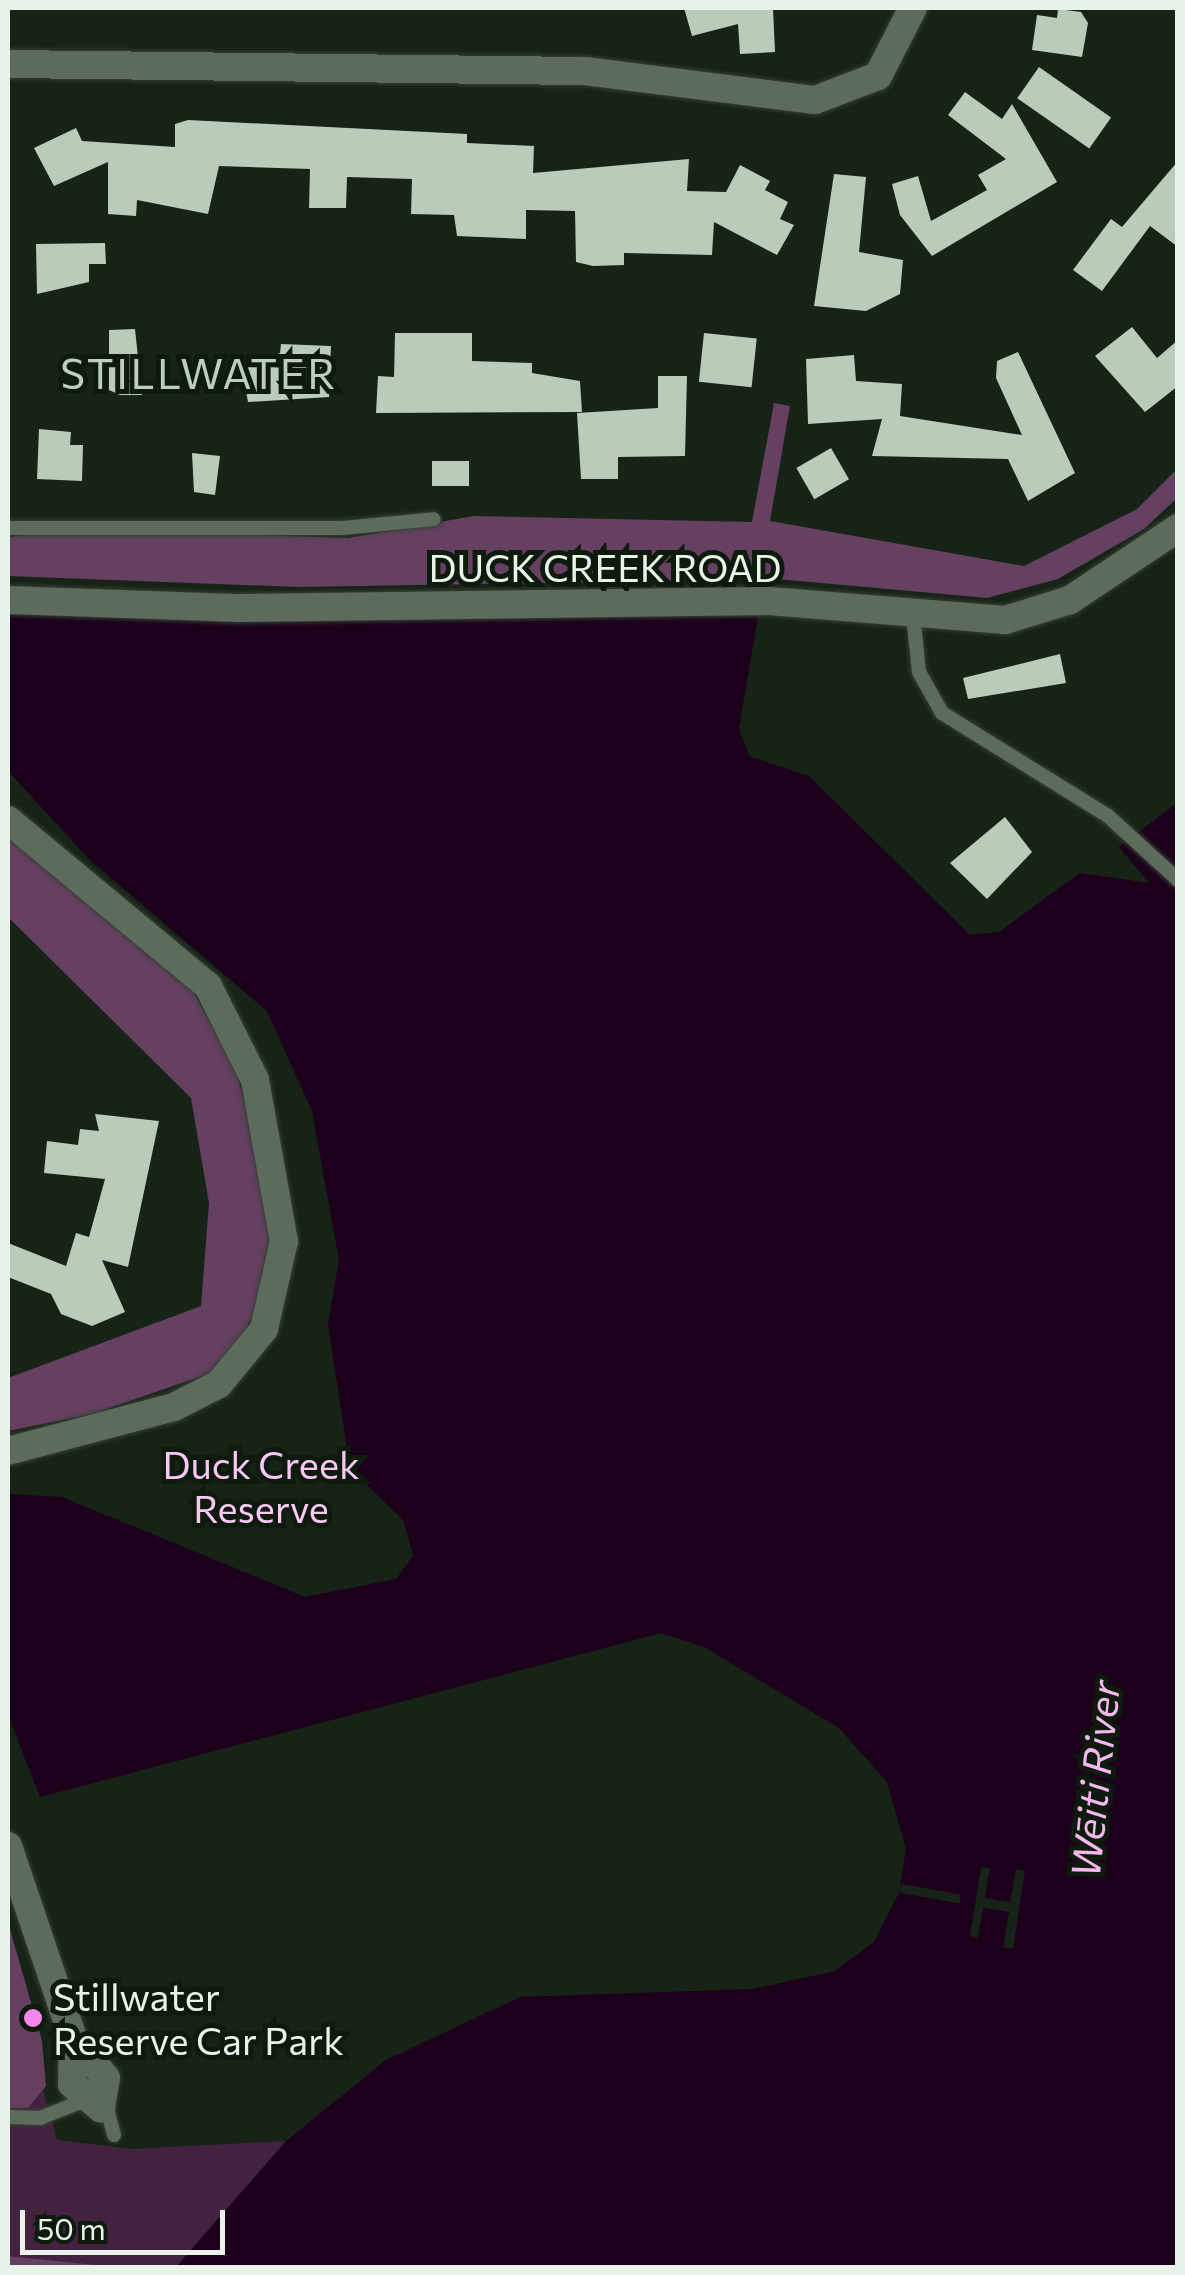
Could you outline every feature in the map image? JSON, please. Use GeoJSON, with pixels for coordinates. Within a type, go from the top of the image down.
{"type":"FeatureCollection","features":[{"type":"Feature","properties":{"kind":"street"},"geometry":{"type":"LineString","coordinates":[[8,64],[585,71],[815,100],[878,76],[913,8]]}},
{"type":"Feature","properties":{"kind":"street","name":"DUCK CREEK ROAD"},"geometry":{"type":"LineString","coordinates":[[8,600],[240,608],[769,601],[983,621],[1039,614],[1178,528]]}},
{"type":"Feature","properties":{"kind":"street"},"geometry":{"type":"LineString","coordinates":[[8,820],[208,986],[255,1080],[284,1241],[269,1318],[219,1384],[174,1407],[8,1451]]}},
{"type":"Feature","properties":{"kind":"street"},"geometry":{"type":"LineString","coordinates":[[8,1846],[73,2038],[101,2067],[94,2103]]}},
{"type":"Feature","properties":{"kind":"lane"},"geometry":{"type":"LineString","coordinates":[[8,528],[343,528],[434,519]]}},
{"type":"Feature","properties":{"kind":"lane"},"geometry":{"type":"LineString","coordinates":[[914,614],[919,672],[942,713],[1108,816],[1178,880]]}},
{"type":"Feature","properties":{"kind":"lane"},"geometry":{"type":"LineString","coordinates":[[8,2117],[40,2118],[94,2103],[114,2135]]}},
{"type":"Feature","properties":{"kind":"shaded area"},"geometry":{"type":"Polygon","coordinates":[[[774,403],[790,406],[770,521],[1024,566],[1137,509],[1177,469],[1177,498],[1144,529],[1058,579],[987,598],[777,579],[298,587],[8,576],[8,537],[88,530],[348,538],[474,516],[752,522],[774,403]]]}},
{"type":"Feature","properties":{"kind":"shaded area"},"geometry":{"type":"Polygon","coordinates":[[[8,836],[194,993],[236,1071],[271,1198],[274,1277],[240,1340],[208,1374],[92,1414],[8,1431],[8,1378],[201,1306],[209,1203],[191,1098],[8,917],[8,836]]]}},
{"type":"Feature","properties":{"kind":"shaded area"},"geometry":{"type":"Polygon","coordinates":[[[8,1922],[42,2041],[46,2086],[28,2108],[8,2108],[8,1922]]]}},
{"type":"Feature","properties":{"kind":"shaded area"},"geometry":{"type":"Polygon","coordinates":[[[8,1962],[57,2140],[132,2149],[286,2141],[386,2060],[520,1997],[731,2267],[115,2268],[8,2256],[8,1962]]]}},
{"type":"Feature","properties":{"kind":"shaded area"},"geometry":{"type":"Polygon","coordinates":[[[8,2256],[115,2267],[8,2267],[8,2256]]]}},
{"type":"Feature","properties":{"kind":"water","name":"Wēiti River"},"geometry":{"type":"Polygon","coordinates":[[[8,610],[758,617],[739,728],[749,756],[809,776],[970,935],[999,932],[1080,873],[1149,883],[1119,847],[1177,803],[1177,2267],[176,2267],[286,2141],[386,2060],[520,1997],[753,1989],[835,1971],[874,1942],[899,1893],[906,1849],[887,1782],[839,1728],[704,1647],[661,1633],[40,1797],[8,1715],[8,1494],[62,1497],[305,1597],[396,1579],[413,1556],[404,1521],[350,1468],[328,1324],[339,1260],[312,1111],[267,1011],[90,860],[8,771],[8,610]]]}},
{"type":"Feature","properties":{"kind":"pier"},"geometry":{"type":"Polygon","coordinates":[[[981,1867],[990,1868],[985,1898],[1010,1902],[1016,1869],[1025,1871],[1013,1949],[1003,1947],[1009,1912],[983,1908],[978,1938],[970,1936],[981,1867]]]}},
{"type":"Feature","properties":{"kind":"pier"},"geometry":{"type":"Polygon","coordinates":[[[901,1884],[961,1895],[960,1903],[899,1893],[901,1884]]]}},
{"type":"Feature","properties":{"kind":"building"},"geometry":{"type":"Polygon","coordinates":[[[684,8],[773,8],[775,52],[740,54],[738,24],[692,36],[684,8]]]}},
{"type":"Feature","properties":{"kind":"building"},"geometry":{"type":"Polygon","coordinates":[[[1058,9],[1081,12],[1088,23],[1082,57],[1032,50],[1037,15],[1057,18],[1058,9]]]}},
{"type":"Feature","properties":{"kind":"building"},"geometry":{"type":"Polygon","coordinates":[[[1039,67],[1111,117],[1089,149],[1017,98],[1039,67]]]}},
{"type":"Feature","properties":{"kind":"building"},"geometry":{"type":"Polygon","coordinates":[[[965,92],[1002,119],[1012,104],[1057,182],[932,256],[900,215],[892,184],[918,176],[931,221],[987,190],[978,175],[1006,159],[948,115],[965,92]]]}},
{"type":"Feature","properties":{"kind":"building"},"geometry":{"type":"Polygon","coordinates":[[[188,120],[467,134],[467,143],[534,146],[533,173],[689,159],[687,191],[726,192],[740,165],[770,181],[765,190],[788,202],[780,219],[794,225],[777,255],[714,222],[712,255],[624,253],[624,265],[593,266],[576,262],[575,211],[526,210],[526,239],[457,236],[454,215],[411,214],[412,179],[347,177],[346,208],[309,208],[310,169],[219,166],[208,214],[137,200],[136,216],[108,214],[108,162],[54,186],[34,148],[76,128],[82,141],[175,147],[175,124],[188,120]]]}},
{"type":"Feature","properties":{"kind":"building"},"geometry":{"type":"Polygon","coordinates":[[[1178,161],[1178,247],[1150,226],[1102,291],[1073,270],[1111,219],[1122,227],[1178,161]]]}},
{"type":"Feature","properties":{"kind":"building"},"geometry":{"type":"Polygon","coordinates":[[[834,174],[866,177],[859,252],[903,260],[900,294],[866,311],[814,306],[834,174]]]}},
{"type":"Feature","properties":{"kind":"building"},"geometry":{"type":"Polygon","coordinates":[[[105,243],[106,264],[89,264],[89,282],[37,294],[36,244],[105,243]]]}},
{"type":"Feature","properties":{"kind":"building"},"geometry":{"type":"Polygon","coordinates":[[[1132,327],[1157,358],[1178,340],[1178,386],[1145,412],[1095,356],[1132,327]]]}},
{"type":"Feature","properties":{"kind":"building"},"geometry":{"type":"Polygon","coordinates":[[[135,329],[142,395],[120,395],[109,390],[109,330],[135,329]]]}},
{"type":"Feature","properties":{"kind":"building"},"geometry":{"type":"Polygon","coordinates":[[[395,333],[472,333],[472,361],[532,363],[532,373],[580,381],[582,412],[376,413],[378,376],[394,377],[395,333]]]}},
{"type":"Feature","properties":{"kind":"building"},"geometry":{"type":"Polygon","coordinates":[[[704,333],[757,339],[752,387],[699,382],[704,333]]]}},
{"type":"Feature","properties":{"kind":"building"},"geometry":{"type":"Polygon","coordinates":[[[281,344],[331,346],[329,397],[248,402],[242,369],[280,353],[281,344]]]}},
{"type":"Feature","properties":{"kind":"building"},"geometry":{"type":"Polygon","coordinates":[[[1018,352],[1075,473],[1028,501],[1008,459],[872,456],[882,419],[808,424],[806,359],[854,355],[856,381],[902,384],[900,416],[1022,435],[996,378],[997,361],[1018,352]]]}},
{"type":"Feature","properties":{"kind":"building"},"geometry":{"type":"Polygon","coordinates":[[[658,376],[687,376],[685,456],[618,457],[618,479],[581,479],[577,413],[658,408],[658,376]]]}},
{"type":"Feature","properties":{"kind":"building"},"geometry":{"type":"Polygon","coordinates":[[[39,429],[71,432],[70,445],[83,445],[82,481],[37,479],[39,429]]]}},
{"type":"Feature","properties":{"kind":"building"},"geometry":{"type":"Polygon","coordinates":[[[831,448],[849,479],[814,499],[796,468],[831,448]]]}},
{"type":"Feature","properties":{"kind":"building"},"geometry":{"type":"Polygon","coordinates":[[[192,453],[220,456],[215,495],[194,492],[192,453]]]}},
{"type":"Feature","properties":{"kind":"building"},"geometry":{"type":"Polygon","coordinates":[[[432,461],[469,461],[469,486],[432,486],[432,461]]]}},
{"type":"Feature","properties":{"kind":"building"},"geometry":{"type":"Polygon","coordinates":[[[1060,654],[1066,683],[968,699],[963,678],[1060,654]]]}},
{"type":"Feature","properties":{"kind":"building"},"geometry":{"type":"Polygon","coordinates":[[[1005,817],[1032,852],[987,899],[950,863],[1005,817]]]}},
{"type":"Feature","properties":{"kind":"building"},"geometry":{"type":"Polygon","coordinates":[[[95,1114],[159,1121],[128,1267],[102,1260],[125,1312],[92,1326],[61,1314],[51,1294],[8,1277],[8,1243],[66,1266],[76,1233],[89,1237],[105,1179],[44,1173],[47,1141],[78,1145],[80,1129],[99,1131],[95,1114]]]}},
{"type":"Feature","properties":{"kind":"place","name":"Stillwater Reserve Car Park"},"geometry":{"type":"Point","coordinates":[33,2018]}},
{"type":"Feature","properties":{"kind":"district","name":"STILLWATER"},"geometry":{"type":"Point","coordinates":[199,372]}},
{"type":"Feature","properties":{"kind":"park label","name":"Duck Creek Reserve"},"geometry":{"type":"Point","coordinates":[261,1486]}}]}
